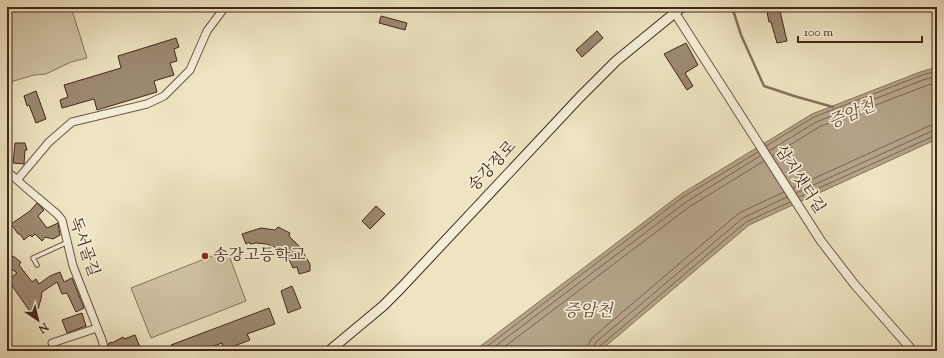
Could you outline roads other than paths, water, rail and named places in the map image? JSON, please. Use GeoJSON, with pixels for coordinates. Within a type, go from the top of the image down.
{"type":"FeatureCollection","features":[{"type":"Feature","properties":{"kind":"main road","name":"송강정로"},"geometry":{"type":"LineString","coordinates":[[329,351],[383,306],[401,288],[553,125],[616,61],[682,7]]}},
{"type":"Feature","properties":{"kind":"street"},"geometry":{"type":"LineString","coordinates":[[17,180],[49,142],[72,122],[147,104],[164,96],[190,70],[207,31],[225,7]]}},
{"type":"Feature","properties":{"kind":"street","name":"삼지샛터길"},"geometry":{"type":"LineString","coordinates":[[675,13],[821,241],[855,285],[913,351]]}},
{"type":"Feature","properties":{"kind":"street","name":"독서골길"},"geometry":{"type":"LineString","coordinates":[[7,171],[62,220],[73,266],[98,328],[105,351]]}},
{"type":"Feature","properties":{"kind":"street"},"geometry":{"type":"LineString","coordinates":[[52,343],[98,328]]}},
{"type":"Feature","properties":{"kind":"lane"},"geometry":{"type":"LineString","coordinates":[[37,266],[33,258],[68,242]]}},
{"type":"Feature","properties":{"kind":"water","name":"증암천"},"geometry":{"type":"Polygon","coordinates":[[[937,67],[937,139],[749,225],[600,351],[474,351],[681,194],[812,114],[920,72],[937,67]]]}},
{"type":"Feature","properties":{"kind":"waterway"},"geometry":{"type":"LineString","coordinates":[[729,7],[734,13],[741,35],[764,86],[833,107]]}},
{"type":"Feature","properties":{"kind":"place","name":"송강고등학교"},"geometry":{"type":"Point","coordinates":[205,256]}}]}
